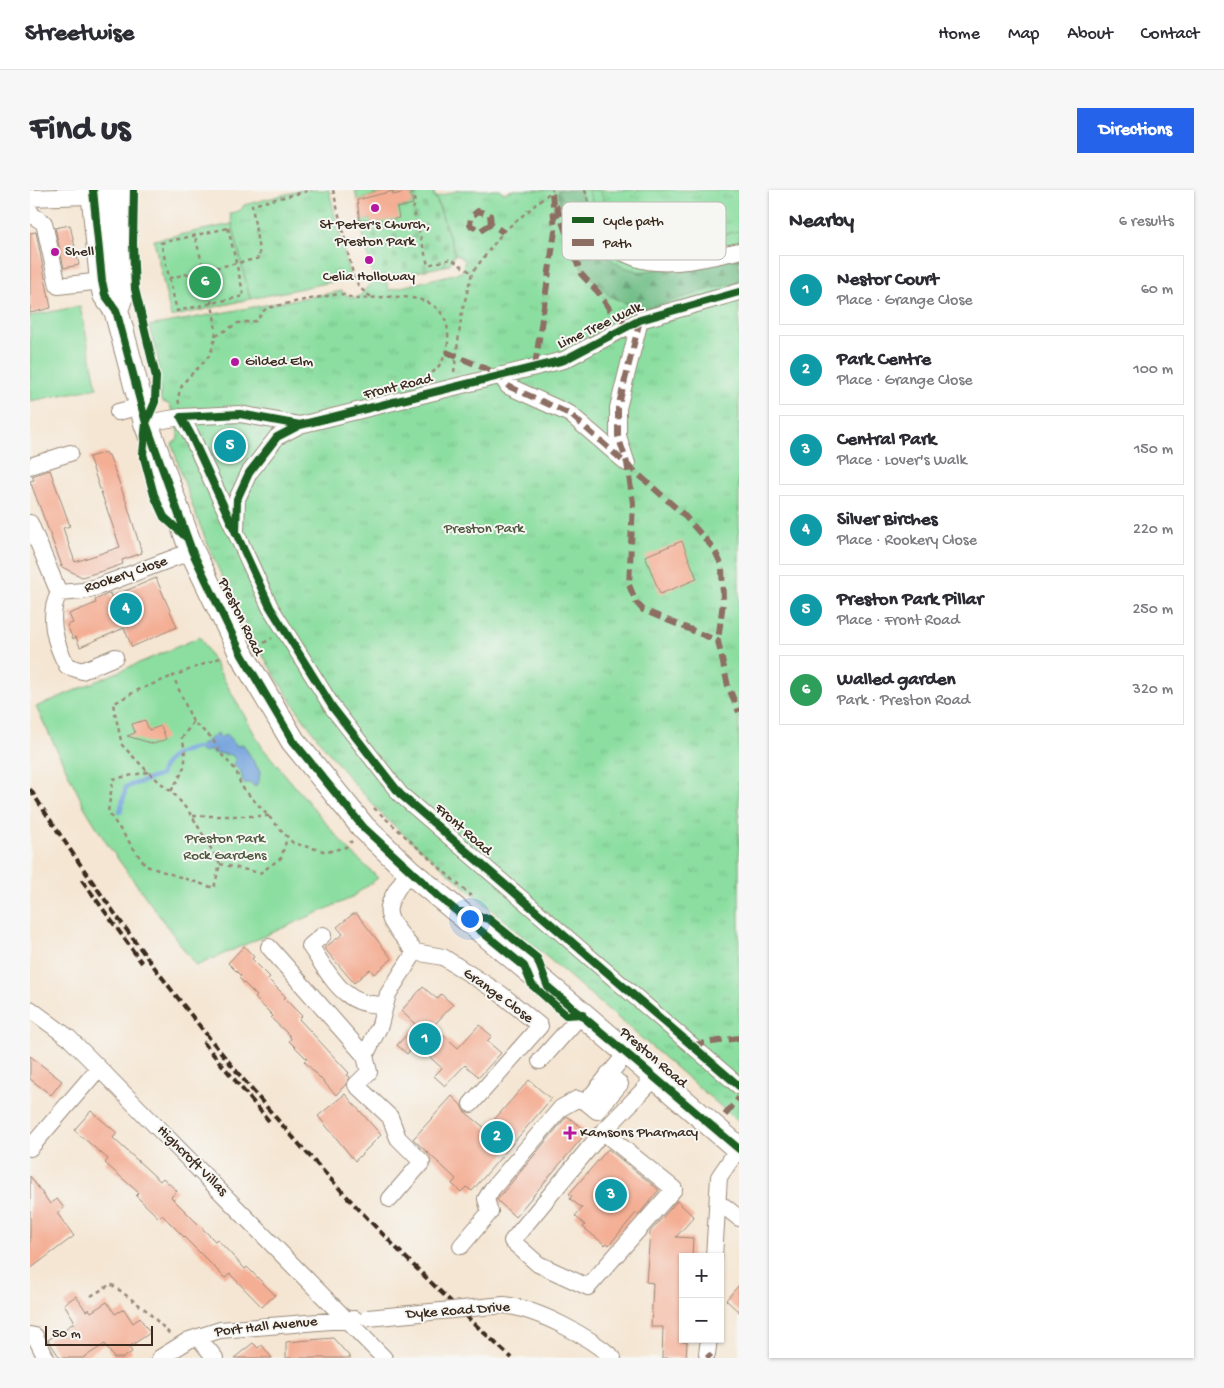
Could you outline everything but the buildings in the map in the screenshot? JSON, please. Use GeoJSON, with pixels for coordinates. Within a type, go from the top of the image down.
{"type":"FeatureCollection","features":[{"type":"Feature","properties":{"kind":"highway","name":"Preston Road"},"geometry":{"type":"LineString","coordinates":[[118,192],[128,299],[147,408],[192,551],[242,655],[293,741],[364,828],[409,871],[582,1014],[626,1054],[739,1149]]}},
{"type":"Feature","properties":{"kind":"highway","name":"Preston Road"},"geometry":{"type":"LineString","coordinates":[[93,193],[105,295],[128,299]]}},
{"type":"Feature","properties":{"kind":"street"},"geometry":{"type":"LineString","coordinates":[[30,198],[118,192]]}},
{"type":"Feature","properties":{"kind":"street"},"geometry":{"type":"LineString","coordinates":[[30,211],[32,215],[44,223],[58,286],[102,281]]}},
{"type":"Feature","properties":{"kind":"street"},"geometry":{"type":"LineString","coordinates":[[726,253],[739,251]]}},
{"type":"Feature","properties":{"kind":"street"},"geometry":{"type":"LineString","coordinates":[[639,260],[658,263],[678,260]]}},
{"type":"Feature","properties":{"kind":"street","name":"Lime Tree Walk"},"geometry":{"type":"LineString","coordinates":[[501,374],[564,360],[640,320],[739,292]]}},
{"type":"Feature","properties":{"kind":"street"},"geometry":{"type":"LineString","coordinates":[[501,374],[508,386],[570,414],[627,463],[618,436],[618,408],[640,320]]}},
{"type":"Feature","properties":{"kind":"street","name":"Front Road"},"geometry":{"type":"LineString","coordinates":[[236,538],[237,499],[250,473],[277,437],[300,425],[501,374]]}},
{"type":"Feature","properties":{"kind":"street"},"geometry":{"type":"LineString","coordinates":[[118,412],[147,408],[181,418]]}},
{"type":"Feature","properties":{"kind":"street","name":"Front Road"},"geometry":{"type":"LineString","coordinates":[[300,425],[240,414],[181,418],[191,435],[236,538],[270,607],[333,708],[400,794],[739,1086]]}},
{"type":"Feature","properties":{"kind":"street"},"geometry":{"type":"LineString","coordinates":[[30,466],[70,453]]}},
{"type":"Feature","properties":{"kind":"street"},"geometry":{"type":"LineString","coordinates":[[30,522],[59,593],[52,609],[52,615],[58,648],[67,666],[82,670],[115,657]]}},
{"type":"Feature","properties":{"kind":"street","name":"Rookery Close"},"geometry":{"type":"LineString","coordinates":[[59,593],[97,587],[192,551]]}},
{"type":"Feature","properties":{"kind":"street"},"geometry":{"type":"LineString","coordinates":[[365,1056],[380,1025],[384,1004],[394,983],[415,952],[388,917],[388,909],[409,871]]}},
{"type":"Feature","properties":{"kind":"street"},"geometry":{"type":"LineString","coordinates":[[323,935],[310,946],[347,996],[364,1004],[384,1004]]}},
{"type":"Feature","properties":{"kind":"street"},"geometry":{"type":"LineString","coordinates":[[269,947],[365,1056],[369,1072],[356,1085],[390,1117],[398,1138],[422,1162],[390,1199]]}},
{"type":"Feature","properties":{"kind":"street","name":"Grange Close"},"geometry":{"type":"LineString","coordinates":[[415,952],[443,957],[501,994],[540,1026],[471,1104]]}},
{"type":"Feature","properties":{"kind":"street","name":"Highcroft Villas"},"geometry":{"type":"LineString","coordinates":[[30,1009],[69,1038],[348,1319],[384,1358]]}},
{"type":"Feature","properties":{"kind":"street"},"geometry":{"type":"LineString","coordinates":[[540,1061],[582,1014]]}},
{"type":"Feature","properties":{"kind":"street"},"geometry":{"type":"LineString","coordinates":[[462,1246],[490,1212],[486,1199],[492,1188],[561,1108],[577,1099],[586,1102],[626,1054]]}},
{"type":"Feature","properties":{"kind":"street"},"geometry":{"type":"LineString","coordinates":[[30,1148],[99,1068]]}},
{"type":"Feature","properties":{"kind":"street"},"geometry":{"type":"LineString","coordinates":[[603,1132],[674,1189],[588,1288],[538,1264],[512,1242],[603,1132],[655,1078]]}},
{"type":"Feature","properties":{"kind":"street"},"geometry":{"type":"LineString","coordinates":[[714,1253],[719,1177],[739,1149]]}},
{"type":"Feature","properties":{"kind":"street"},"geometry":{"type":"LineString","coordinates":[[717,1206],[725,1207],[739,1218]]}},
{"type":"Feature","properties":{"kind":"street","name":"Dyke Road Drive"},"geometry":{"type":"LineString","coordinates":[[348,1319],[504,1305],[520,1307],[596,1343],[614,1358]]}},
{"type":"Feature","properties":{"kind":"street","name":"Port Hall Avenue"},"geometry":{"type":"LineString","coordinates":[[160,1358],[180,1345],[220,1330],[348,1319]]}},
{"type":"Feature","properties":{"kind":"street"},"geometry":{"type":"LineString","coordinates":[[30,1335],[35,1336],[46,1358]]}},
{"type":"Feature","properties":{"kind":"street"},"geometry":{"type":"LineString","coordinates":[[198,1337],[215,1358]]}},
{"type":"Feature","properties":{"kind":"path"},"geometry":{"type":"LineString","coordinates":[[169,278],[260,258],[252,205],[312,190]]}},
{"type":"Feature","properties":{"kind":"path"},"geometry":{"type":"LineString","coordinates":[[332,190],[354,278],[360,288],[371,297]]}},
{"type":"Feature","properties":{"kind":"path"},"geometry":{"type":"LineString","coordinates":[[412,190],[415,203],[413,209],[428,265],[451,259],[472,274]]}},
{"type":"Feature","properties":{"kind":"path"},"geometry":{"type":"LineString","coordinates":[[446,389],[456,369],[462,312],[472,274],[487,250],[503,232],[553,190]]}},
{"type":"Feature","properties":{"kind":"path"},"geometry":{"type":"LineString","coordinates":[[585,190],[589,202]]}},
{"type":"Feature","properties":{"kind":"path"},"geometry":{"type":"LineString","coordinates":[[228,228],[244,296],[176,311],[162,243],[195,236],[228,228]]}},
{"type":"Feature","properties":{"kind":"path"},"geometry":{"type":"LineString","coordinates":[[181,418],[178,399],[183,382],[210,355],[216,336],[211,303],[195,236]]}},
{"type":"Feature","properties":{"kind":"path"},"geometry":{"type":"LineString","coordinates":[[216,336],[238,323],[257,321],[266,309],[280,305],[341,294],[356,299],[371,297],[417,298],[437,310],[446,320],[449,334],[448,347],[435,371]]}},
{"type":"Feature","properties":{"kind":"path"},"geometry":{"type":"LineString","coordinates":[[128,299],[152,357],[156,377],[147,408]]}},
{"type":"Feature","properties":{"kind":"path"},"geometry":{"type":"LineString","coordinates":[[256,647],[284,631]]}},
{"type":"Feature","properties":{"kind":"path"},"geometry":{"type":"LineString","coordinates":[[148,772],[113,778],[108,812],[146,866],[214,888],[220,864],[192,816],[181,802],[122,745],[113,704],[136,690],[220,658]]}},
{"type":"Feature","properties":{"kind":"path"},"geometry":{"type":"LineString","coordinates":[[173,676],[193,722],[212,738],[221,754],[236,770],[241,786],[293,843],[327,852],[346,848],[364,828]]}},
{"type":"Feature","properties":{"kind":"path"},"geometry":{"type":"LineString","coordinates":[[171,791],[185,768],[186,754],[182,738],[193,722]]}},
{"type":"Feature","properties":{"kind":"path"},"geometry":{"type":"LineString","coordinates":[[192,816],[268,816]]}},
{"type":"Feature","properties":{"kind":"path"},"geometry":{"type":"LineString","coordinates":[[220,864],[260,873],[282,858],[287,837]]}},
{"type":"Feature","properties":{"kind":"path"},"geometry":{"type":"LineString","coordinates":[[91,1296],[110,1284],[146,1310],[180,1345]]}},
{"type":"Feature","properties":{"kind":"green space"},"geometry":{"type":"Polygon","coordinates":[[[302,190],[329,190],[350,278],[250,299],[230,214],[241,210],[244,205],[302,190]]]}},
{"type":"Feature","properties":{"kind":"green space"},"geometry":{"type":"Polygon","coordinates":[[[355,190],[433,190],[455,254],[449,265],[374,281],[360,221],[371,219],[372,224],[380,222],[397,208],[413,204],[410,191],[393,195],[392,191],[357,200],[355,190]]]}},
{"type":"Feature","properties":{"kind":"green space","name":"Preston Park"},"geometry":{"type":"Polygon","coordinates":[[[459,190],[501,190],[503,193],[514,190],[739,190],[739,1122],[396,827],[342,770],[280,684],[254,639],[229,592],[207,544],[188,494],[172,444],[178,439],[178,432],[170,405],[161,401],[157,355],[149,326],[342,291],[353,298],[360,295],[370,284],[377,280],[386,279],[389,290],[462,272],[465,260],[455,254],[436,197],[459,190]]]}},
{"type":"Feature","properties":{"kind":"green space"},"geometry":{"type":"Polygon","coordinates":[[[560,190],[580,190],[584,202],[562,202],[562,208],[557,193],[560,190]]]}},
{"type":"Feature","properties":{"kind":"green space"},"geometry":{"type":"Polygon","coordinates":[[[588,190],[600,190],[606,202],[593,202],[588,190]]]}},
{"type":"Feature","properties":{"kind":"green space"},"geometry":{"type":"Polygon","coordinates":[[[232,224],[250,299],[171,317],[154,240],[232,224]]]}},
{"type":"Feature","properties":{"kind":"green space"},"geometry":{"type":"Polygon","coordinates":[[[739,231],[739,245],[726,247],[726,234],[739,231]]]}},
{"type":"Feature","properties":{"kind":"green space"},"geometry":{"type":"Polygon","coordinates":[[[739,257],[739,283],[710,289],[643,310],[611,297],[582,269],[579,260],[612,260],[621,266],[640,272],[739,257]]]}},
{"type":"Feature","properties":{"kind":"green space"},"geometry":{"type":"Polygon","coordinates":[[[80,306],[97,388],[30,401],[30,316],[80,306]]]}},
{"type":"Feature","properties":{"kind":"green space","name":"Preston Park Rock Gardens"},"geometry":{"type":"Polygon","coordinates":[[[200,637],[262,747],[346,847],[378,878],[349,899],[196,966],[107,844],[85,808],[36,707],[200,637]]]}},
{"type":"Feature","properties":{"kind":"water"},"geometry":{"type":"Polygon","coordinates":[[[218,733],[220,738],[226,734],[237,746],[243,744],[260,772],[259,780],[255,787],[250,783],[243,783],[241,772],[233,764],[236,760],[232,755],[214,753],[209,750],[203,753],[197,748],[218,733]]]}},
{"type":"Feature","properties":{"kind":"waterway"},"geometry":{"type":"LineString","coordinates":[[120,812],[126,787],[161,775],[166,763],[170,759],[179,753],[197,748]]}},
{"type":"Feature","properties":{"kind":"railway"},"geometry":{"type":"LineString","coordinates":[[30,789],[136,943],[252,1090],[313,1160],[377,1228],[443,1294],[512,1358]]}},
{"type":"Feature","properties":{"kind":"railway"},"geometry":{"type":"LineString","coordinates":[[82,880],[142,963]]}},
{"type":"Feature","properties":{"kind":"railway"},"geometry":{"type":"LineString","coordinates":[[203,1042],[269,1121]]}},
{"type":"Feature","properties":{"kind":"marked path"},"geometry":{"type":"LineString","coordinates":[[535,366],[555,231],[552,192]]}},
{"type":"Feature","properties":{"kind":"marked path"},"geometry":{"type":"LineString","coordinates":[[556,205],[562,222]]}},
{"type":"Feature","properties":{"kind":"marked path"},"geometry":{"type":"LineString","coordinates":[[491,224],[480,231],[470,225],[471,217],[478,211],[490,215],[491,224],[503,232]]}},
{"type":"Feature","properties":{"kind":"marked path"},"geometry":{"type":"LineString","coordinates":[[576,260],[581,274],[598,292],[610,310],[629,325]]}},
{"type":"Feature","properties":{"kind":"marked path"},"geometry":{"type":"LineString","coordinates":[[640,320],[618,408],[618,436],[627,463],[633,503],[629,585],[636,602],[643,610],[718,641],[728,686],[739,712]]}},
{"type":"Feature","properties":{"kind":"marked path"},"geometry":{"type":"LineString","coordinates":[[446,352],[501,375],[508,386],[570,414],[683,514],[714,549],[722,566],[723,602],[718,641]]}},
{"type":"Feature","properties":{"kind":"marked path"},"geometry":{"type":"LineString","coordinates":[[693,1045],[739,1038]]}},
{"type":"Feature","properties":{"kind":"marked path"},"geometry":{"type":"LineString","coordinates":[[725,1115],[739,1098]]}},
{"type":"Feature","properties":{"kind":"marked path"},"geometry":{"type":"LineString","coordinates":[[707,1354],[711,1358]]}},
{"type":"Feature","properties":{"kind":"cycle path"},"geometry":{"type":"LineString","coordinates":[[93,190],[105,295],[116,310],[146,423],[192,551],[242,655],[293,741],[364,828],[438,896],[524,966],[532,985],[566,1015],[582,1014]]}},
{"type":"Feature","properties":{"kind":"cycle path"},"geometry":{"type":"LineString","coordinates":[[134,190],[133,244],[135,289],[156,377],[155,402],[146,423],[143,454],[154,495],[164,517],[186,537]]}},
{"type":"Feature","properties":{"kind":"cycle path"},"geometry":{"type":"LineString","coordinates":[[739,292],[640,320],[564,360],[300,425],[240,414],[181,417],[270,607],[333,708],[400,794],[739,1086]]}},
{"type":"Feature","properties":{"kind":"cycle path"},"geometry":{"type":"LineString","coordinates":[[236,533],[237,499],[249,473],[277,437],[300,425]]}},
{"type":"Feature","properties":{"kind":"cycle path"},"geometry":{"type":"LineString","coordinates":[[461,912],[489,919],[537,958],[548,987],[739,1149]]}},
{"type":"Feature","properties":{"kind":"place","name":"St Peter's Church, Preston Park"},"geometry":{"type":"Point","coordinates":[375,208]}},
{"type":"Feature","properties":{"kind":"place","name":"Shell"},"geometry":{"type":"Point","coordinates":[55,252]}},
{"type":"Feature","properties":{"kind":"place","name":"Celia Holloway"},"geometry":{"type":"Point","coordinates":[369,260]}},
{"type":"Feature","properties":{"kind":"place","name":"Walled garden"},"geometry":{"type":"Point","coordinates":[205,282]}},
{"type":"Feature","properties":{"kind":"place","name":"Gilded Elm"},"geometry":{"type":"Point","coordinates":[235,362]}},
{"type":"Feature","properties":{"kind":"place","name":"Preston Park Pillar"},"geometry":{"type":"Point","coordinates":[230,446]}},
{"type":"Feature","properties":{"kind":"place","name":"Silver Birches"},"geometry":{"type":"Point","coordinates":[126,609]}},
{"type":"Feature","properties":{"kind":"place","name":"Nestor Court"},"geometry":{"type":"Point","coordinates":[425,1039]}},
{"type":"Feature","properties":{"kind":"place","name":"Kamsons Pharmacy"},"geometry":{"type":"Point","coordinates":[570,1133]}},
{"type":"Feature","properties":{"kind":"place","name":"Park Centre"},"geometry":{"type":"Point","coordinates":[497,1137]}},
{"type":"Feature","properties":{"kind":"place","name":"Central Park"},"geometry":{"type":"Point","coordinates":[611,1195]}}]}
